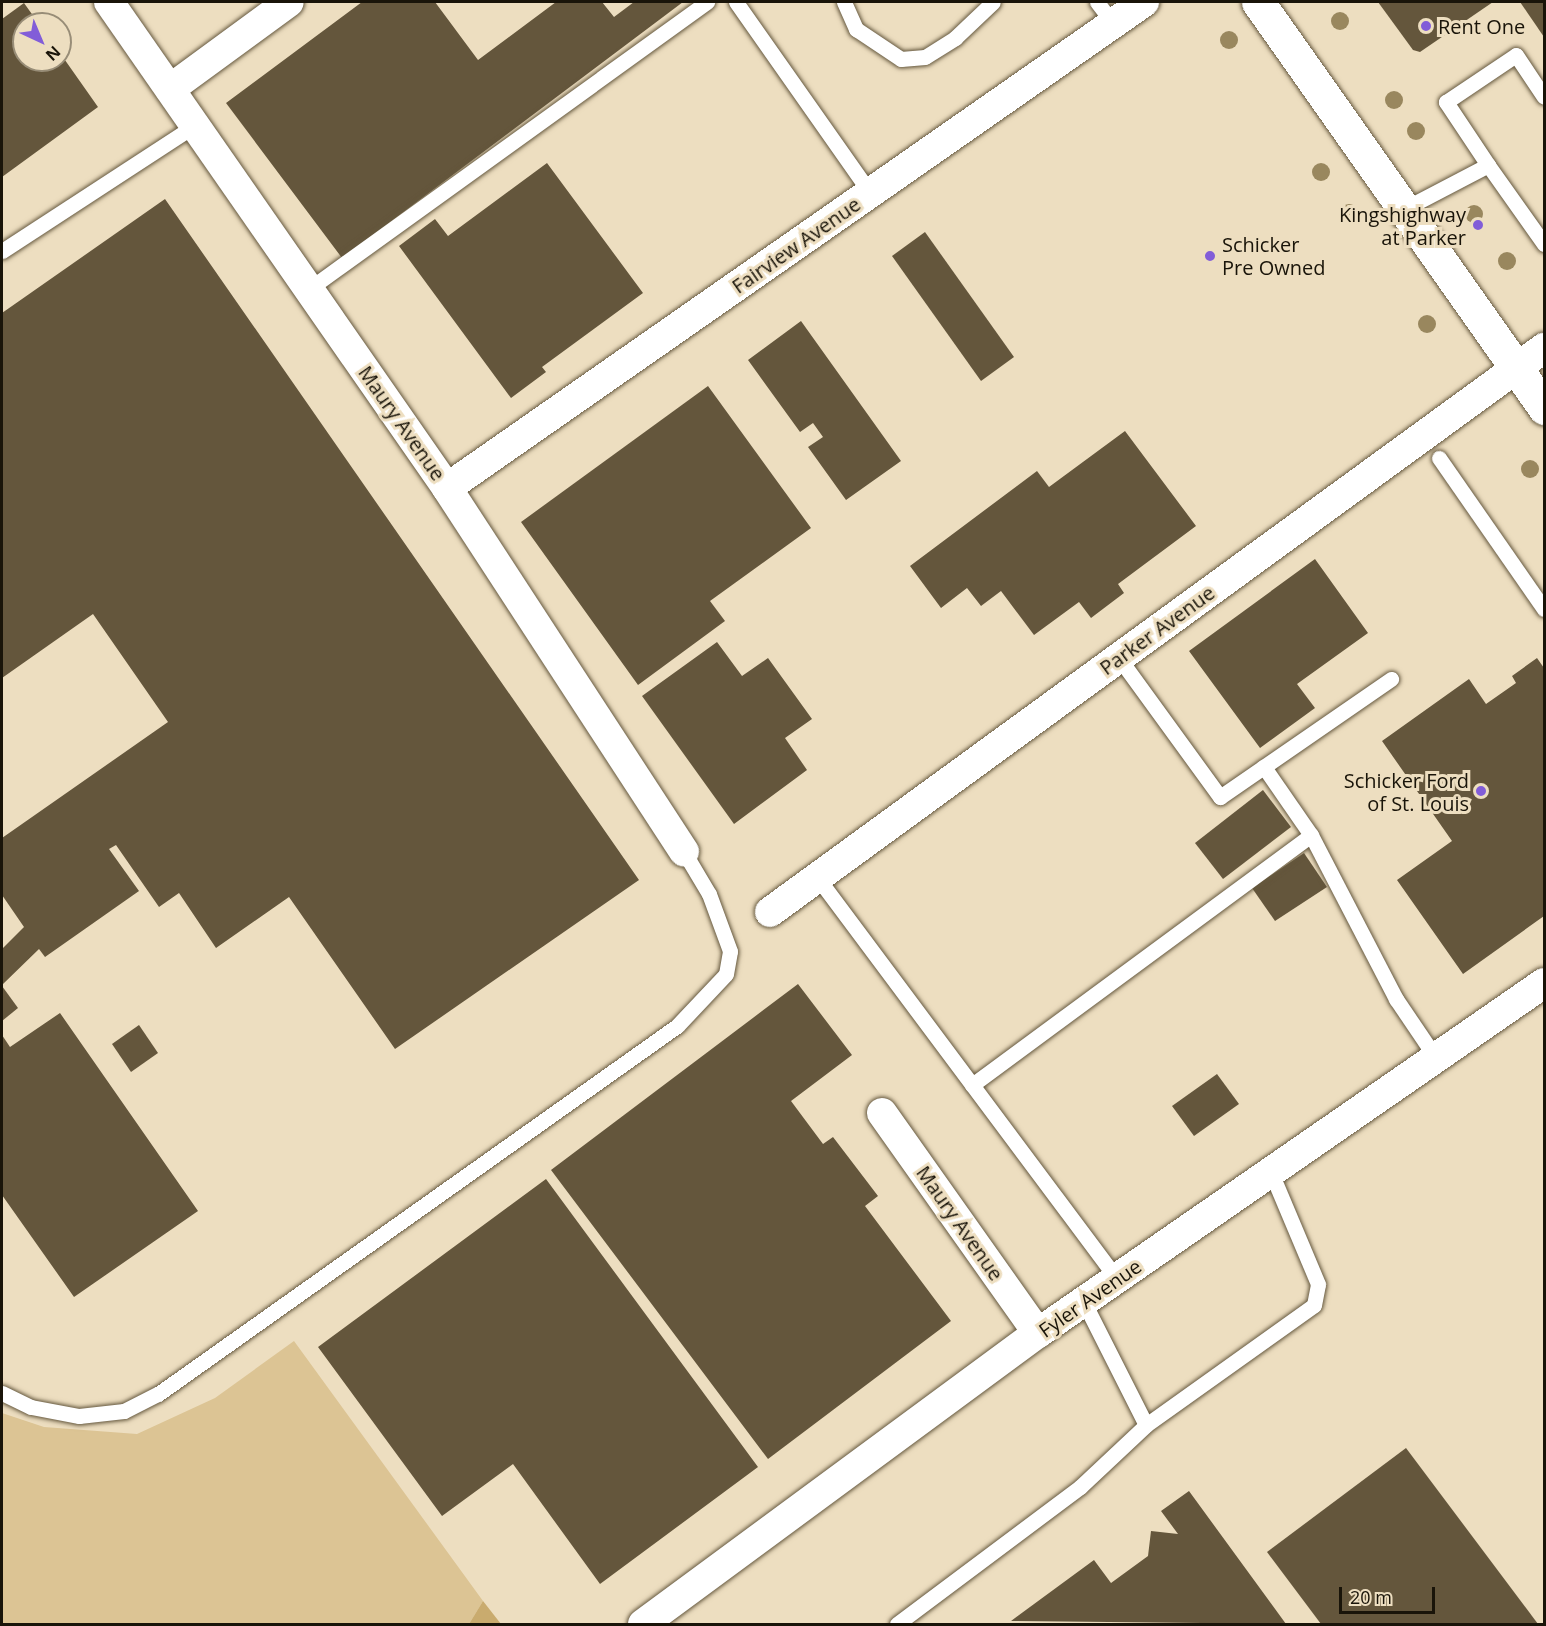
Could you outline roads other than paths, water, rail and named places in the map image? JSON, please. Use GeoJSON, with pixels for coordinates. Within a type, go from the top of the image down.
{"type":"FeatureCollection","features":[{"type":"Feature","properties":{"kind":"main road"},"geometry":{"type":"LineString","coordinates":[[1258,2],[1545,408]]}},
{"type":"Feature","properties":{"kind":"street","name":"Maury Avenue"},"geometry":{"type":"LineString","coordinates":[[109,2],[447,488],[684,852]]}},
{"type":"Feature","properties":{"kind":"street"},"geometry":{"type":"LineString","coordinates":[[170,89],[289,2]]}},
{"type":"Feature","properties":{"kind":"street","name":"Fairview Avenue"},"geometry":{"type":"LineString","coordinates":[[447,488],[870,193],[1105,12],[1144,2]]}},
{"type":"Feature","properties":{"kind":"street","name":"Parker Avenue"},"geometry":{"type":"LineString","coordinates":[[770,912],[1545,348]]}},
{"type":"Feature","properties":{"kind":"street","name":"Fyler Avenue"},"geometry":{"type":"LineString","coordinates":[[643,1624],[1038,1334],[1545,983]]}},
{"type":"Feature","properties":{"kind":"street","name":"Maury Avenue"},"geometry":{"type":"LineString","coordinates":[[882,1113],[1038,1334]]}},
{"type":"Feature","properties":{"kind":"lane"},"geometry":{"type":"LineString","coordinates":[[309,289],[707,2]]}},
{"type":"Feature","properties":{"kind":"lane"},"geometry":{"type":"LineString","coordinates":[[736,2],[870,193]]}},
{"type":"Feature","properties":{"kind":"lane"},"geometry":{"type":"LineString","coordinates":[[844,2],[856,29],[901,59],[925,57],[945,44],[993,2]]}},
{"type":"Feature","properties":{"kind":"lane"},"geometry":{"type":"LineString","coordinates":[[1545,97],[1516,55],[1446,102],[1545,244]]}},
{"type":"Feature","properties":{"kind":"lane"},"geometry":{"type":"LineString","coordinates":[[2,251],[195,125]]}},
{"type":"Feature","properties":{"kind":"lane"},"geometry":{"type":"LineString","coordinates":[[1404,209],[1488,165]]}},
{"type":"Feature","properties":{"kind":"lane"},"geometry":{"type":"LineString","coordinates":[[1439,458],[1545,609]]}},
{"type":"Feature","properties":{"kind":"lane"},"geometry":{"type":"LineString","coordinates":[[1119,658],[1220,797],[1391,679]]}},
{"type":"Feature","properties":{"kind":"lane"},"geometry":{"type":"LineString","coordinates":[[1264,767],[1311,835],[1396,999],[1436,1058]]}},
{"type":"Feature","properties":{"kind":"lane"},"geometry":{"type":"LineString","coordinates":[[972,1085],[1311,835]]}},
{"type":"Feature","properties":{"kind":"lane"},"geometry":{"type":"LineString","coordinates":[[2,1393],[32,1407],[79,1416],[124,1411],[159,1394],[467,1180],[677,1026],[726,975],[730,951],[723,925],[684,852]]}},
{"type":"Feature","properties":{"kind":"lane"},"geometry":{"type":"LineString","coordinates":[[817,878],[1117,1279]]}},
{"type":"Feature","properties":{"kind":"lane"},"geometry":{"type":"LineString","coordinates":[[897,1624],[1080,1487],[1146,1425],[1314,1305],[1318,1284],[1271,1172]]}},
{"type":"Feature","properties":{"kind":"lane"},"geometry":{"type":"LineString","coordinates":[[1084,1302],[1146,1425]]}},
{"type":"Feature","properties":{"kind":"place","name":"Rent One"},"geometry":{"type":"Point","coordinates":[1426,26]}},
{"type":"Feature","properties":{"kind":"place","name":"Kingshighway at Parker"},"geometry":{"type":"Point","coordinates":[1478,225]}},
{"type":"Feature","properties":{"kind":"place","name":"Schicker Pre Owned"},"geometry":{"type":"Point","coordinates":[1210,256]}},
{"type":"Feature","properties":{"kind":"place","name":"Schicker Ford of St. Louis"},"geometry":{"type":"Point","coordinates":[1481,791]}}]}
